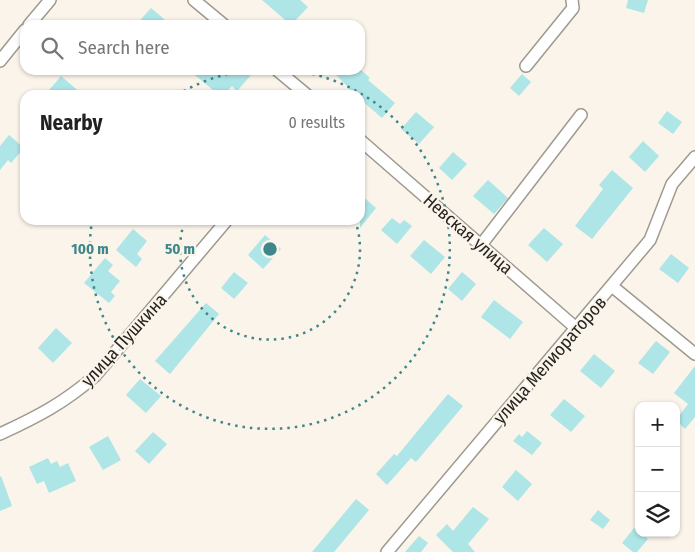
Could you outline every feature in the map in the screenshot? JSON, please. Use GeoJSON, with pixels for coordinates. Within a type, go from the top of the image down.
{"type":"FeatureCollection","features":[{"type":"Feature","properties":{"kind":"street"},"geometry":{"type":"LineString","coordinates":[[33,20],[50,0]]}},
{"type":"Feature","properties":{"kind":"street"},"geometry":{"type":"LineString","coordinates":[[194,0],[218,20]]}},
{"type":"Feature","properties":{"kind":"street"},"geometry":{"type":"LineString","coordinates":[[526,66],[574,8],[572,0]]}},
{"type":"Feature","properties":{"kind":"street"},"geometry":{"type":"LineString","coordinates":[[0,61],[20,36]]}},
{"type":"Feature","properties":{"kind":"street"},"geometry":{"type":"LineString","coordinates":[[283,75],[301,90]]}},
{"type":"Feature","properties":{"kind":"street"},"geometry":{"type":"LineString","coordinates":[[481,245],[581,114]]}},
{"type":"Feature","properties":{"kind":"street","name":"Невская улица"},"geometry":{"type":"LineString","coordinates":[[365,144],[576,328]]}},
{"type":"Feature","properties":{"kind":"street","name":"улица Мелиораторов"},"geometry":{"type":"LineString","coordinates":[[387,552],[650,240],[672,184],[695,157]]}},
{"type":"Feature","properties":{"kind":"street","name":"улица Пушкина"},"geometry":{"type":"LineString","coordinates":[[0,434],[44,414],[69,398],[95,376],[223,225]]}},
{"type":"Feature","properties":{"kind":"street"},"geometry":{"type":"LineString","coordinates":[[612,287],[695,354]]}},
{"type":"Feature","properties":{"kind":"building"},"geometry":{"type":"Polygon","coordinates":[[[262,0],[300,0],[308,7],[296,20],[285,20],[262,0]]]}},
{"type":"Feature","properties":{"kind":"building"},"geometry":{"type":"Polygon","coordinates":[[[628,0],[648,0],[644,13],[626,8],[628,0]]]}},
{"type":"Feature","properties":{"kind":"building"},"geometry":{"type":"Polygon","coordinates":[[[151,8],[165,20],[140,20],[151,8]]]}},
{"type":"Feature","properties":{"kind":"building"},"geometry":{"type":"Polygon","coordinates":[[[365,74],[370,78],[368,80],[395,103],[382,118],[365,103],[365,90],[351,90],[336,75],[365,74]]]}},
{"type":"Feature","properties":{"kind":"building"},"geometry":{"type":"Polygon","coordinates":[[[522,74],[531,82],[519,96],[510,88],[522,74]]]}},
{"type":"Feature","properties":{"kind":"building"},"geometry":{"type":"Polygon","coordinates":[[[195,75],[251,75],[238,90],[232,86],[228,90],[213,90],[195,75]]]}},
{"type":"Feature","properties":{"kind":"building"},"geometry":{"type":"Polygon","coordinates":[[[61,76],[77,90],[49,90],[61,76]]]}},
{"type":"Feature","properties":{"kind":"building"},"geometry":{"type":"Polygon","coordinates":[[[667,111],[682,122],[673,134],[658,123],[667,111]]]}},
{"type":"Feature","properties":{"kind":"building"},"geometry":{"type":"Polygon","coordinates":[[[416,112],[434,127],[419,144],[401,129],[416,112]]]}},
{"type":"Feature","properties":{"kind":"building"},"geometry":{"type":"Polygon","coordinates":[[[9,135],[20,145],[20,153],[11,163],[8,160],[0,170],[0,146],[9,135]]]}},
{"type":"Feature","properties":{"kind":"building"},"geometry":{"type":"Polygon","coordinates":[[[643,141],[659,156],[645,172],[629,157],[643,141]]]}},
{"type":"Feature","properties":{"kind":"building"},"geometry":{"type":"Polygon","coordinates":[[[453,152],[467,164],[452,180],[439,168],[453,152]]]}},
{"type":"Feature","properties":{"kind":"building"},"geometry":{"type":"Polygon","coordinates":[[[612,170],[633,188],[592,239],[575,226],[603,189],[599,185],[612,170]]]}},
{"type":"Feature","properties":{"kind":"building"},"geometry":{"type":"Polygon","coordinates":[[[488,180],[508,198],[494,214],[473,196],[488,180]]]}},
{"type":"Feature","properties":{"kind":"building"},"geometry":{"type":"Polygon","coordinates":[[[365,198],[376,208],[365,222],[365,198]]]}},
{"type":"Feature","properties":{"kind":"building"},"geometry":{"type":"Polygon","coordinates":[[[392,218],[400,224],[404,220],[412,226],[397,244],[381,230],[392,218]]]}},
{"type":"Feature","properties":{"kind":"building"},"geometry":{"type":"Polygon","coordinates":[[[544,228],[563,244],[547,262],[528,245],[544,228]]]}},
{"type":"Feature","properties":{"kind":"building"},"geometry":{"type":"Polygon","coordinates":[[[133,229],[147,241],[137,254],[142,259],[136,267],[116,250],[133,229]]]}},
{"type":"Feature","properties":{"kind":"building"},"geometry":{"type":"Polygon","coordinates":[[[265,235],[281,249],[263,269],[248,255],[265,235]]]}},
{"type":"Feature","properties":{"kind":"building"},"geometry":{"type":"Polygon","coordinates":[[[424,240],[445,257],[431,274],[410,256],[424,240]]]}},
{"type":"Feature","properties":{"kind":"building"},"geometry":{"type":"Polygon","coordinates":[[[671,254],[689,268],[678,283],[659,269],[671,254]]]}},
{"type":"Feature","properties":{"kind":"building"},"geometry":{"type":"Polygon","coordinates":[[[105,258],[113,265],[108,271],[120,281],[111,292],[115,296],[109,303],[84,283],[105,258]]]}},
{"type":"Feature","properties":{"kind":"building"},"geometry":{"type":"Polygon","coordinates":[[[234,272],[248,283],[234,299],[221,288],[234,272]]]}},
{"type":"Feature","properties":{"kind":"building"},"geometry":{"type":"Polygon","coordinates":[[[462,272],[476,284],[462,301],[448,289],[462,272]]]}},
{"type":"Feature","properties":{"kind":"building"},"geometry":{"type":"Polygon","coordinates":[[[494,300],[523,322],[510,339],[481,317],[494,300]]]}},
{"type":"Feature","properties":{"kind":"building"},"geometry":{"type":"Polygon","coordinates":[[[206,303],[219,314],[170,374],[155,361],[206,303]]]}},
{"type":"Feature","properties":{"kind":"building"},"geometry":{"type":"Polygon","coordinates":[[[56,328],[72,343],[53,363],[38,348],[56,328]]]}},
{"type":"Feature","properties":{"kind":"building"},"geometry":{"type":"Polygon","coordinates":[[[656,341],[670,352],[653,374],[638,363],[656,341]]]}},
{"type":"Feature","properties":{"kind":"building"},"geometry":{"type":"Polygon","coordinates":[[[594,354],[615,371],[601,388],[580,371],[594,354]]]}},
{"type":"Feature","properties":{"kind":"building"},"geometry":{"type":"Polygon","coordinates":[[[695,366],[695,417],[685,429],[680,424],[680,415],[688,404],[674,393],[695,366]]]}},
{"type":"Feature","properties":{"kind":"building"},"geometry":{"type":"Polygon","coordinates":[[[140,379],[161,396],[146,413],[126,395],[140,379]]]}},
{"type":"Feature","properties":{"kind":"building"},"geometry":{"type":"Polygon","coordinates":[[[448,394],[463,406],[416,462],[411,458],[387,485],[376,474],[394,454],[397,456],[448,394]]]}},
{"type":"Feature","properties":{"kind":"building"},"geometry":{"type":"Polygon","coordinates":[[[564,399],[585,416],[571,432],[550,415],[564,399]]]}},
{"type":"Feature","properties":{"kind":"building"},"geometry":{"type":"Polygon","coordinates":[[[527,431],[542,443],[532,455],[513,441],[519,434],[522,437],[527,431]]]}},
{"type":"Feature","properties":{"kind":"building"},"geometry":{"type":"Polygon","coordinates":[[[153,432],[167,444],[149,464],[135,451],[153,432]]]}},
{"type":"Feature","properties":{"kind":"building"},"geometry":{"type":"Polygon","coordinates":[[[108,436],[121,460],[103,470],[89,447],[108,436]]]}},
{"type":"Feature","properties":{"kind":"building"},"geometry":{"type":"Polygon","coordinates":[[[48,458],[51,464],[57,461],[60,467],[68,463],[76,481],[49,493],[44,481],[37,484],[29,467],[48,458]]]}},
{"type":"Feature","properties":{"kind":"building"},"geometry":{"type":"Polygon","coordinates":[[[516,470],[532,484],[518,501],[502,487],[516,470]]]}},
{"type":"Feature","properties":{"kind":"building"},"geometry":{"type":"Polygon","coordinates":[[[0,477],[12,506],[0,511],[0,477]]]}},
{"type":"Feature","properties":{"kind":"building"},"geometry":{"type":"Polygon","coordinates":[[[356,499],[369,510],[334,552],[312,552],[356,499]]]}},
{"type":"Feature","properties":{"kind":"building"},"geometry":{"type":"Polygon","coordinates":[[[473,507],[489,519],[468,544],[475,552],[453,552],[436,535],[447,524],[453,531],[473,507]]]}},
{"type":"Feature","properties":{"kind":"building"},"geometry":{"type":"Polygon","coordinates":[[[598,510],[610,520],[603,529],[590,520],[598,510]]]}},
{"type":"Feature","properties":{"kind":"building"},"geometry":{"type":"Polygon","coordinates":[[[634,528],[635,537],[645,537],[648,539],[637,552],[633,552],[622,543],[634,528]]]}},
{"type":"Feature","properties":{"kind":"building"},"geometry":{"type":"Polygon","coordinates":[[[419,536],[428,543],[421,552],[405,552],[419,536]]]}}]}
